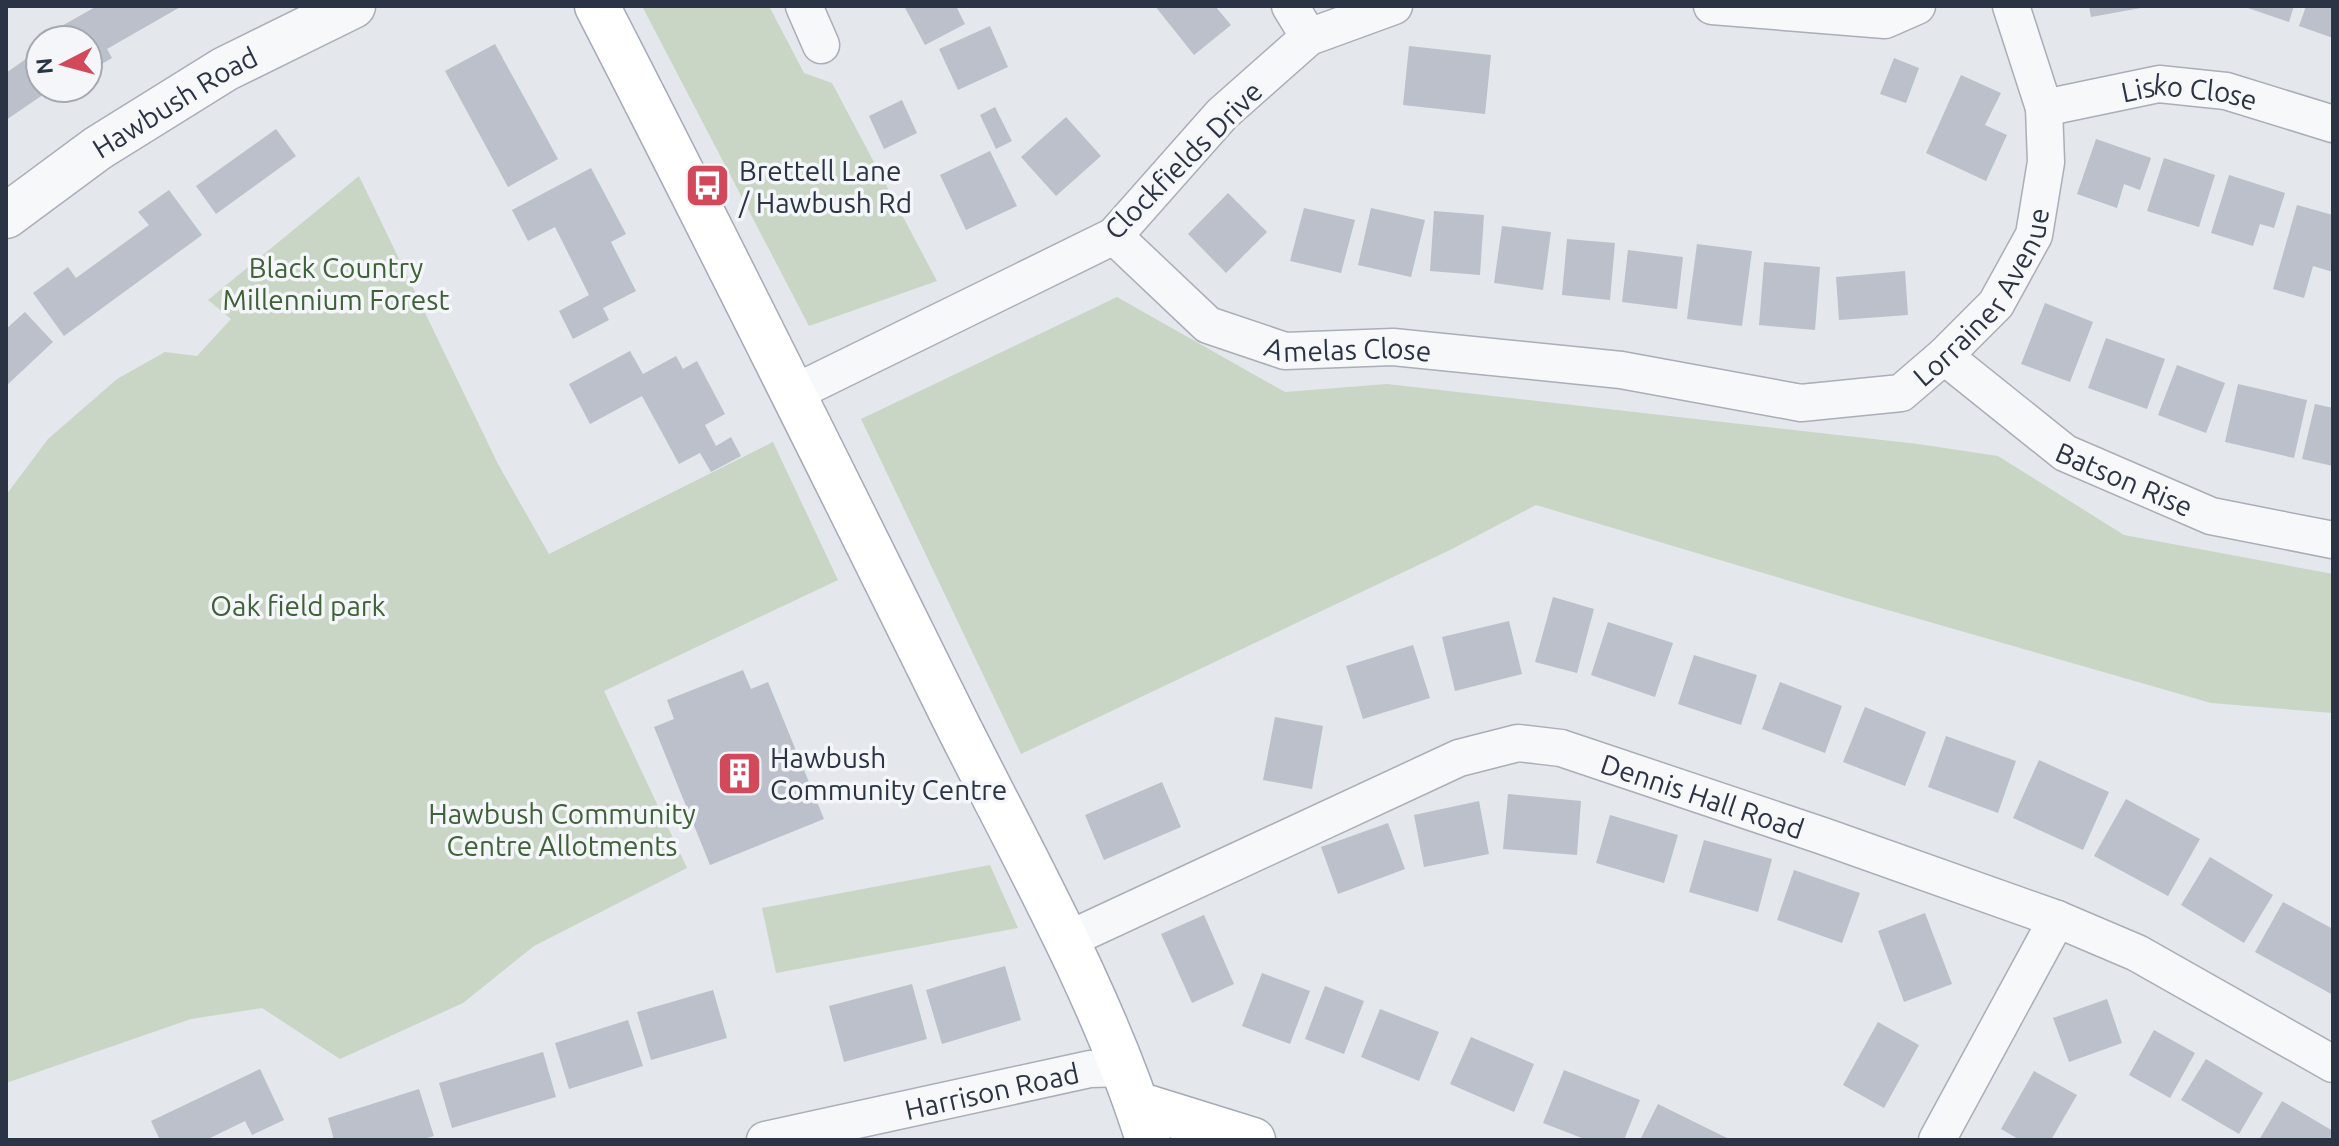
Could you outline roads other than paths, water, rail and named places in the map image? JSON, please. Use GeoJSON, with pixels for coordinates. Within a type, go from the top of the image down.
{"type":"FeatureCollection","features":[{"type":"Feature","properties":{"kind":"main road"},"geometry":{"type":"LineString","coordinates":[[597,6],[794,393],[1065,941],[1136,1104],[1253,1140]]}},
{"type":"Feature","properties":{"kind":"street","name":"Hawbush Road"},"geometry":{"type":"LineString","coordinates":[[6,216],[98,148],[225,69],[353,6]]}},
{"type":"Feature","properties":{"kind":"street"},"geometry":{"type":"LineString","coordinates":[[804,6],[821,45]]}},
{"type":"Feature","properties":{"kind":"street"},"geometry":{"type":"LineString","coordinates":[[1290,6],[1309,37]]}},
{"type":"Feature","properties":{"kind":"street","name":"Clockfields Drive"},"geometry":{"type":"LineString","coordinates":[[794,393],[1114,236],[1222,114],[1309,37],[1394,6]]}},
{"type":"Feature","properties":{"kind":"street"},"geometry":{"type":"LineString","coordinates":[[1712,6],[1885,20],[1917,6]]}},
{"type":"Feature","properties":{"kind":"street","name":"Lorrainer Avenue"},"geometry":{"type":"LineString","coordinates":[[1621,370],[1801,403],[1901,393],[1944,356],[1996,304],[2034,235],[2046,162],[2044,108],[2011,6]]}},
{"type":"Feature","properties":{"kind":"street","name":"Lisko Close"},"geometry":{"type":"LineString","coordinates":[[2044,108],[2159,84],[2226,91],[2333,124]]}},
{"type":"Feature","properties":{"kind":"street","name":"Amelas Close"},"geometry":{"type":"LineString","coordinates":[[1114,236],[1208,325],[1285,351],[1393,347],[1621,370]]}},
{"type":"Feature","properties":{"kind":"street","name":"Batson Rise"},"geometry":{"type":"LineString","coordinates":[[1944,356],[2065,453],[2211,516],[2333,540]]}},
{"type":"Feature","properties":{"kind":"street","name":"Dennis Hall Road"},"geometry":{"type":"LineString","coordinates":[[1065,941],[1459,758],[1518,743],[1561,748],[2057,919],[2137,953],[2333,1064]]}},
{"type":"Feature","properties":{"kind":"street"},"geometry":{"type":"LineString","coordinates":[[1937,1140],[2057,919]]}},
{"type":"Feature","properties":{"kind":"street","name":"Harrison Road"},"geometry":{"type":"LineString","coordinates":[[765,1140],[1090,1069],[1136,1104]]}},
{"type":"Feature","properties":{"kind":"place","name":"Brettell Lane / Hawbush Rd"},"geometry":{"type":"Point","coordinates":[708,186]}},
{"type":"Feature","properties":{"kind":"place","name":"Hawbush Community Centre"},"geometry":{"type":"Point","coordinates":[739,773]}},
{"type":"Feature","properties":{"kind":"park label","name":"Black Country Millennium Forest"},"geometry":{"type":"Point","coordinates":[336,283]}},
{"type":"Feature","properties":{"kind":"park label","name":"Oak field park"},"geometry":{"type":"Point","coordinates":[298,605]}},
{"type":"Feature","properties":{"kind":"park label","name":"Hawbush Community Centre Allotments"},"geometry":{"type":"Point","coordinates":[562,829]}}]}
